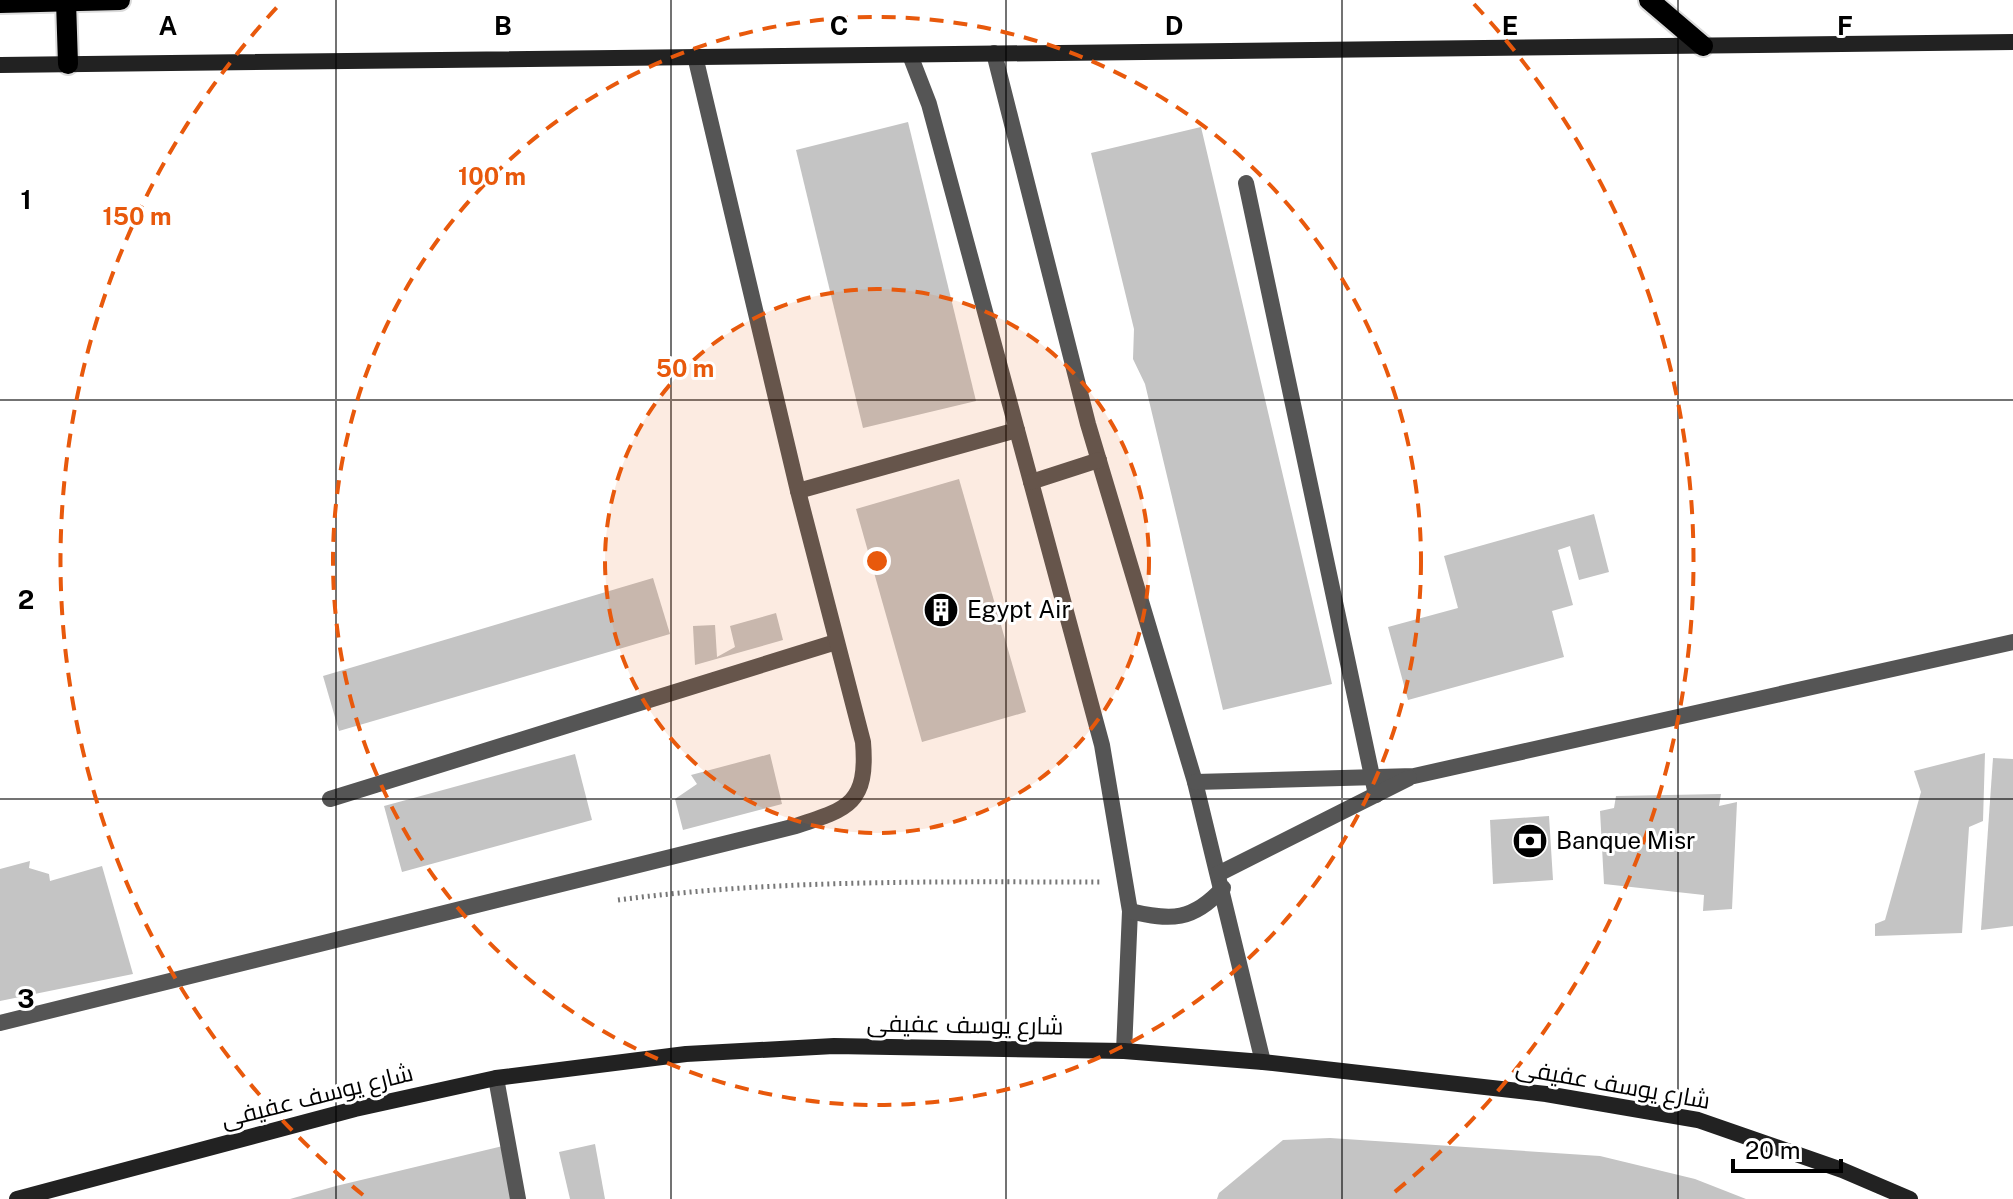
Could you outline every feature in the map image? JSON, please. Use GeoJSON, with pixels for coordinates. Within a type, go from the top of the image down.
{"type":"FeatureCollection","features":[{"type":"Feature","properties":{"kind":"main road"},"geometry":{"type":"LineString","coordinates":[[0,3],[120,0]]}},
{"type":"Feature","properties":{"kind":"main road"},"geometry":{"type":"LineString","coordinates":[[1649,0],[1703,46]]}},
{"type":"Feature","properties":{"kind":"main road"},"geometry":{"type":"LineString","coordinates":[[66,1],[68,64]]}},
{"type":"Feature","properties":{"kind":"street"},"geometry":{"type":"LineString","coordinates":[[0,65],[2013,42]]}},
{"type":"Feature","properties":{"kind":"street"},"geometry":{"type":"LineString","coordinates":[[994,53],[1099,460],[1195,782],[1263,1062]]}},
{"type":"Feature","properties":{"kind":"street"},"geometry":{"type":"LineString","coordinates":[[910,55],[929,104],[1102,745],[1130,911],[1124,1051]]}},
{"type":"Feature","properties":{"kind":"street"},"geometry":{"type":"LineString","coordinates":[[0,1023],[796,826],[841,811],[859,795],[866,772],[863,742],[798,491],[695,56]]}},
{"type":"Feature","properties":{"kind":"street"},"geometry":{"type":"LineString","coordinates":[[1246,183],[1376,795]]}},
{"type":"Feature","properties":{"kind":"street"},"geometry":{"type":"LineString","coordinates":[[798,491],[1017,430]]}},
{"type":"Feature","properties":{"kind":"street"},"geometry":{"type":"LineString","coordinates":[[1031,482],[1099,460]]}},
{"type":"Feature","properties":{"kind":"street"},"geometry":{"type":"LineString","coordinates":[[330,799],[836,642]]}},
{"type":"Feature","properties":{"kind":"street"},"geometry":{"type":"LineString","coordinates":[[1195,782],[1414,776],[2013,642]]}},
{"type":"Feature","properties":{"kind":"street"},"geometry":{"type":"LineString","coordinates":[[1130,911],[1172,919],[1206,906],[1220,881],[1414,776]]}},
{"type":"Feature","properties":{"kind":"street","name":"شارع يوسف عفيفى"},"geometry":{"type":"LineString","coordinates":[[17,1199],[355,1109],[496,1078],[686,1054],[819,1047],[1124,1051],[1263,1062],[1546,1094],[1698,1120],[1842,1170],[1910,1199]]}},
{"type":"Feature","properties":{"kind":"street"},"geometry":{"type":"LineString","coordinates":[[496,1078],[518,1199]]}},
{"type":"Feature","properties":{"kind":"path"},"geometry":{"type":"LineString","coordinates":[[614,900],[692,890],[807,885],[1125,882]]}},
{"type":"Feature","properties":{"kind":"building"},"geometry":{"type":"Polygon","coordinates":[[[908,122],[976,401],[863,428],[796,150],[908,122]]]}},
{"type":"Feature","properties":{"kind":"building"},"geometry":{"type":"Polygon","coordinates":[[[1201,127],[1332,684],[1223,710],[1145,384],[1133,359],[1134,329],[1091,153],[1201,127]]]}},
{"type":"Feature","properties":{"kind":"building","name":"Egypt Air"},"geometry":{"type":"Polygon","coordinates":[[[959,479],[1026,712],[922,742],[856,509],[959,479]]]}},
{"type":"Feature","properties":{"kind":"building"},"geometry":{"type":"Polygon","coordinates":[[[1594,514],[1609,572],[1579,580],[1570,546],[1558,550],[1573,605],[1552,611],[1564,657],[1408,700],[1388,627],[1458,608],[1444,556],[1594,514]]]}},
{"type":"Feature","properties":{"kind":"building"},"geometry":{"type":"Polygon","coordinates":[[[653,578],[670,634],[339,731],[323,676],[653,578]]]}},
{"type":"Feature","properties":{"kind":"building"},"geometry":{"type":"Polygon","coordinates":[[[776,613],[783,640],[695,665],[693,626],[715,625],[717,657],[735,647],[730,626],[776,613]]]}},
{"type":"Feature","properties":{"kind":"building"},"geometry":{"type":"Polygon","coordinates":[[[1985,753],[1983,821],[1969,827],[1962,933],[1875,936],[1875,924],[1885,920],[1921,792],[1914,771],[1985,753]]]}},
{"type":"Feature","properties":{"kind":"building"},"geometry":{"type":"Polygon","coordinates":[[[575,754],[592,820],[402,872],[384,806],[575,754]]]}},
{"type":"Feature","properties":{"kind":"building"},"geometry":{"type":"Polygon","coordinates":[[[770,754],[782,804],[683,830],[675,799],[697,784],[691,775],[770,754]]]}},
{"type":"Feature","properties":{"kind":"building"},"geometry":{"type":"Polygon","coordinates":[[[1993,758],[2013,759],[2013,926],[1981,930],[1993,758]]]}},
{"type":"Feature","properties":{"kind":"building"},"geometry":{"type":"Polygon","coordinates":[[[1721,794],[1719,806],[1737,802],[1732,909],[1703,911],[1704,895],[1604,884],[1600,811],[1614,808],[1616,796],[1721,794]]]}},
{"type":"Feature","properties":{"kind":"building"},"geometry":{"type":"Polygon","coordinates":[[[1549,816],[1553,880],[1493,884],[1490,820],[1549,816]]]}},
{"type":"Feature","properties":{"kind":"building"},"geometry":{"type":"Polygon","coordinates":[[[30,861],[29,868],[49,874],[50,881],[102,866],[133,974],[0,1001],[0,869],[30,861]]]}},
{"type":"Feature","properties":{"kind":"building"},"geometry":{"type":"Polygon","coordinates":[[[1330,1138],[1600,1156],[1695,1179],[1746,1199],[1217,1199],[1219,1193],[1283,1140],[1330,1138]]]}},
{"type":"Feature","properties":{"kind":"building"},"geometry":{"type":"Polygon","coordinates":[[[595,1144],[605,1199],[570,1199],[559,1152],[595,1144]]]}},
{"type":"Feature","properties":{"kind":"building"},"geometry":{"type":"Polygon","coordinates":[[[507,1145],[515,1199],[290,1199],[336,1186],[507,1145]]]}},
{"type":"Feature","properties":{"kind":"place","name":"Egypt Air"},"geometry":{"type":"Point","coordinates":[941,610]}},
{"type":"Feature","properties":{"kind":"place","name":"Banque Misr"},"geometry":{"type":"Point","coordinates":[1530,841]}}]}
